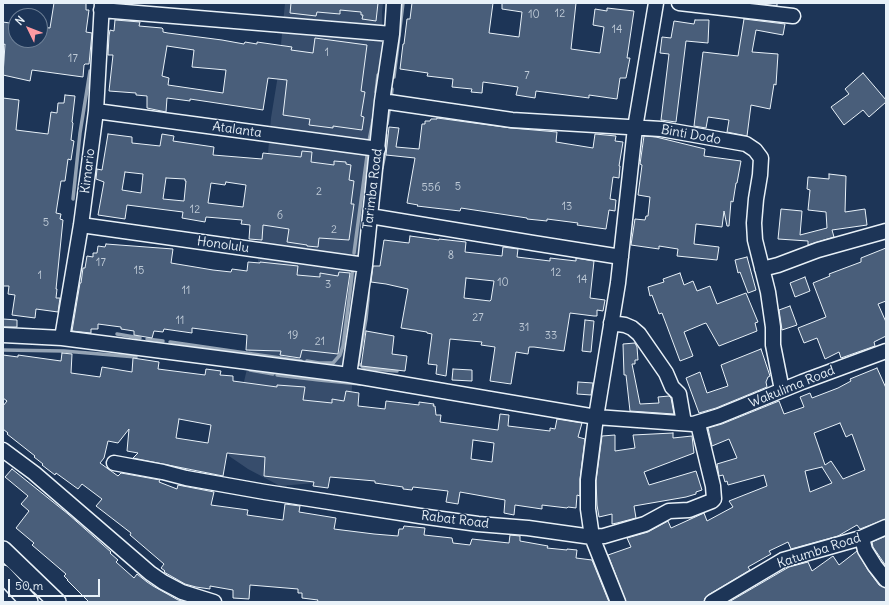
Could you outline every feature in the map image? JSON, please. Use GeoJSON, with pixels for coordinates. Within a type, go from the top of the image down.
{"type":"FeatureCollection","features":[{"type":"Feature","properties":{"kind":"main road"},"geometry":{"type":"LineString","coordinates":[[3,550],[57,602]]}},
{"type":"Feature","properties":{"kind":"main road"},"geometry":{"type":"LineString","coordinates":[[3,574],[29,602]]}},
{"type":"Feature","properties":{"kind":"street","name":"Tarimba Road"},"geometry":{"type":"LineString","coordinates":[[349,375],[365,266],[382,101],[392,34],[394,3]]}},
{"type":"Feature","properties":{"kind":"street"},"geometry":{"type":"LineString","coordinates":[[618,602],[592,537],[588,509],[588,480],[596,417],[612,323],[621,257],[635,128],[656,3]]}},
{"type":"Feature","properties":{"kind":"street"},"geometry":{"type":"LineString","coordinates":[[679,3],[793,16]]}},
{"type":"Feature","properties":{"kind":"street"},"geometry":{"type":"LineString","coordinates":[[102,6],[392,34]]}},
{"type":"Feature","properties":{"kind":"street","name":"Kimario"},"geometry":{"type":"LineString","coordinates":[[62,338],[81,225],[96,111],[102,6]]}},
{"type":"Feature","properties":{"kind":"street","name":"Binti Dodo"},"geometry":{"type":"LineString","coordinates":[[382,101],[512,120],[661,129],[746,144],[755,150],[761,158],[754,223],[755,240],[768,292],[773,327],[773,344],[782,390]]}},
{"type":"Feature","properties":{"kind":"street","name":"Atalanta"},"geometry":{"type":"LineString","coordinates":[[96,111],[378,149]]}},
{"type":"Feature","properties":{"kind":"street"},"geometry":{"type":"LineString","coordinates":[[370,216],[540,245],[621,257]]}},
{"type":"Feature","properties":{"kind":"street","name":"Honolulu"},"geometry":{"type":"LineString","coordinates":[[81,225],[365,266]]}},
{"type":"Feature","properties":{"kind":"street"},"geometry":{"type":"LineString","coordinates":[[762,269],[778,265],[818,250],[886,231]]}},
{"type":"Feature","properties":{"kind":"street"},"geometry":{"type":"LineString","coordinates":[[612,323],[625,325],[632,328],[639,334],[666,373],[672,387],[679,394],[684,424]]}},
{"type":"Feature","properties":{"kind":"street"},"geometry":{"type":"LineString","coordinates":[[3,336],[62,338],[349,375],[596,417],[698,424]]}},
{"type":"Feature","properties":{"kind":"street","name":"Wakulima Road"},"geometry":{"type":"LineString","coordinates":[[698,424],[782,390],[886,351]]}},
{"type":"Feature","properties":{"kind":"street","name":"Rabat Road"},"geometry":{"type":"LineString","coordinates":[[114,464],[265,492],[420,516],[592,537],[604,536],[633,528],[645,524],[670,511],[689,510],[714,499],[713,486],[698,424]]}},
{"type":"Feature","properties":{"kind":"street"},"geometry":{"type":"LineString","coordinates":[[3,450],[34,473],[130,554],[150,573],[182,592],[214,602]]}},
{"type":"Feature","properties":{"kind":"street","name":"Katumba Road"},"geometry":{"type":"LineString","coordinates":[[712,602],[783,560],[862,538],[886,527]]}},
{"type":"Feature","properties":{"kind":"street"},"geometry":{"type":"LineString","coordinates":[[862,538],[865,550],[886,580]]}},
{"type":"Feature","properties":{"kind":"shaded area"},"geometry":{"type":"Polygon","coordinates":[[[285,3],[383,3],[382,12],[383,56],[386,90],[386,137],[383,183],[375,222],[355,355],[351,398],[327,482],[280,486],[248,469],[229,456],[235,419],[247,369],[271,118],[278,75],[285,3]]]}},
{"type":"Feature","properties":{"kind":"building"},"geometry":{"type":"Polygon","coordinates":[[[54,3],[86,3],[86,10],[89,10],[86,32],[92,33],[89,64],[84,65],[83,77],[32,70],[30,81],[3,75],[5,44],[3,45],[3,22],[8,23],[8,48],[48,48],[48,28],[50,28],[54,3]]]}},
{"type":"Feature","properties":{"kind":"building"},"geometry":{"type":"Polygon","coordinates":[[[291,3],[378,3],[376,21],[362,19],[363,15],[361,15],[361,12],[340,10],[340,14],[317,12],[316,16],[290,13],[291,3]]]}},
{"type":"Feature","properties":{"kind":"building"},"geometry":{"type":"Polygon","coordinates":[[[412,3],[493,3],[489,33],[519,37],[522,12],[502,9],[502,3],[576,3],[571,49],[600,53],[604,27],[593,25],[595,9],[607,11],[607,8],[634,11],[627,58],[630,58],[626,78],[620,78],[617,99],[589,95],[589,98],[536,91],[535,98],[516,95],[518,87],[483,82],[482,93],[471,92],[472,89],[452,87],[453,79],[427,76],[428,73],[400,69],[407,19],[410,19],[412,3]]]}},
{"type":"Feature","properties":{"kind":"building"},"geometry":{"type":"Polygon","coordinates":[[[754,3],[777,3],[777,6],[754,3]]]}},
{"type":"Feature","properties":{"kind":"building"},"geometry":{"type":"Polygon","coordinates":[[[744,19],[785,24],[783,35],[756,30],[752,52],[778,54],[776,85],[774,84],[770,109],[751,105],[747,136],[727,132],[729,120],[708,117],[706,128],[694,126],[703,52],[738,56],[744,19]]]}},
{"type":"Feature","properties":{"kind":"building"},"geometry":{"type":"Polygon","coordinates":[[[115,20],[140,22],[139,26],[162,28],[163,32],[168,33],[244,44],[245,42],[257,44],[257,42],[292,47],[291,50],[313,53],[315,38],[367,45],[361,91],[365,92],[361,116],[364,117],[362,130],[333,126],[333,128],[309,125],[310,119],[283,115],[287,80],[268,78],[263,110],[190,99],[190,101],[167,98],[166,112],[147,108],[147,96],[136,95],[136,93],[109,91],[113,55],[108,55],[109,36],[110,30],[114,31],[115,20]],[[167,46],[162,76],[169,78],[168,85],[223,93],[226,70],[192,67],[194,50],[167,46]]]}},
{"type":"Feature","properties":{"kind":"building"},"geometry":{"type":"Polygon","coordinates":[[[695,20],[709,20],[708,43],[686,41],[676,122],[661,120],[669,54],[660,53],[662,37],[671,38],[674,21],[694,24],[695,20]]]}},
{"type":"Feature","properties":{"kind":"building"},"geometry":{"type":"Polygon","coordinates":[[[863,73],[886,100],[886,102],[869,117],[863,110],[844,125],[831,107],[849,94],[845,89],[863,73]]]}},
{"type":"Feature","properties":{"kind":"building"},"geometry":{"type":"Polygon","coordinates":[[[65,95],[75,96],[71,140],[74,141],[71,160],[68,159],[65,181],[61,181],[56,213],[61,214],[60,219],[63,220],[56,289],[56,298],[60,298],[58,312],[36,309],[35,318],[12,315],[15,295],[8,294],[9,286],[3,286],[3,98],[19,100],[16,130],[48,134],[51,112],[57,113],[58,103],[64,103],[65,95]]]}},
{"type":"Feature","properties":{"kind":"building"},"geometry":{"type":"Polygon","coordinates":[[[437,118],[511,128],[557,132],[556,142],[593,148],[595,134],[616,136],[615,141],[623,142],[619,166],[619,178],[613,177],[610,199],[616,200],[615,211],[609,210],[606,229],[577,225],[578,223],[547,219],[547,221],[527,219],[461,208],[460,211],[417,206],[418,205],[407,203],[415,158],[386,155],[389,127],[399,128],[396,147],[419,149],[422,124],[425,124],[425,121],[430,121],[431,119],[437,118]]]}},
{"type":"Feature","properties":{"kind":"building"},"geometry":{"type":"Polygon","coordinates":[[[108,134],[132,137],[132,143],[160,146],[162,134],[174,136],[173,141],[214,147],[213,155],[262,159],[263,153],[301,157],[302,151],[312,152],[311,162],[334,165],[334,161],[346,162],[346,164],[351,165],[349,180],[354,181],[351,204],[354,204],[349,240],[319,238],[318,247],[307,246],[287,242],[289,229],[263,225],[262,240],[249,239],[250,225],[241,224],[242,220],[206,217],[205,222],[182,218],[183,212],[127,205],[125,219],[98,215],[104,182],[96,179],[97,169],[102,170],[108,134]],[[125,172],[122,190],[141,193],[143,174],[125,172]],[[166,178],[163,199],[184,201],[185,179],[166,178]],[[226,182],[225,185],[211,183],[208,203],[243,207],[246,185],[226,182]]]}},
{"type":"Feature","properties":{"kind":"building"},"geometry":{"type":"Polygon","coordinates":[[[644,136],[656,137],[705,149],[704,156],[741,161],[733,202],[731,201],[729,226],[727,226],[724,211],[722,227],[696,224],[694,244],[719,247],[717,260],[677,256],[678,249],[659,246],[659,249],[631,245],[635,219],[645,220],[646,216],[648,216],[650,197],[638,195],[644,136]]]}},
{"type":"Feature","properties":{"kind":"building"},"geometry":{"type":"Polygon","coordinates":[[[829,174],[846,176],[845,212],[865,209],[867,225],[832,230],[834,237],[808,245],[808,241],[778,239],[781,209],[802,211],[800,235],[827,228],[826,212],[808,210],[810,190],[807,189],[808,177],[829,179],[829,174]]]}},
{"type":"Feature","properties":{"kind":"building"},"geometry":{"type":"Polygon","coordinates":[[[410,236],[466,242],[465,252],[502,256],[503,247],[518,249],[517,257],[550,261],[550,258],[576,261],[576,258],[594,261],[590,298],[605,300],[603,311],[597,310],[597,316],[570,313],[564,351],[529,347],[528,354],[516,352],[511,384],[490,381],[495,347],[481,345],[482,342],[450,339],[446,376],[436,374],[437,365],[428,364],[432,334],[401,328],[408,289],[371,282],[373,266],[380,266],[384,240],[409,243],[410,236]],[[466,278],[464,298],[490,301],[494,281],[466,278]]]}},
{"type":"Feature","properties":{"kind":"building"},"geometry":{"type":"Polygon","coordinates":[[[106,244],[173,249],[171,263],[213,270],[231,272],[232,269],[247,271],[248,262],[260,262],[298,266],[297,275],[320,277],[320,273],[338,276],[339,272],[350,273],[338,354],[302,350],[300,358],[280,355],[281,351],[246,350],[247,335],[192,328],[192,333],[164,329],[163,332],[154,331],[152,338],[134,335],[134,331],[121,329],[121,327],[98,324],[98,329],[91,329],[91,333],[72,331],[83,268],[85,268],[87,256],[93,257],[93,253],[97,253],[98,246],[105,247],[106,244]]]}},
{"type":"Feature","properties":{"kind":"building"},"geometry":{"type":"Polygon","coordinates":[[[886,248],[886,301],[878,304],[886,322],[886,336],[874,342],[875,346],[841,358],[839,352],[825,359],[817,338],[804,343],[798,328],[826,317],[813,283],[830,276],[829,274],[861,262],[861,258],[886,248]]]}},
{"type":"Feature","properties":{"kind":"building"},"geometry":{"type":"Polygon","coordinates":[[[747,257],[756,290],[748,293],[740,272],[738,273],[735,260],[747,257]]]}},
{"type":"Feature","properties":{"kind":"building"},"geometry":{"type":"Polygon","coordinates":[[[680,273],[684,285],[693,281],[697,291],[710,286],[717,304],[746,293],[758,322],[755,323],[757,331],[719,346],[706,323],[703,324],[684,332],[693,356],[680,361],[662,313],[659,314],[652,295],[650,296],[648,287],[664,282],[663,279],[680,273]]]}},
{"type":"Feature","properties":{"kind":"building"},"geometry":{"type":"Polygon","coordinates":[[[805,277],[810,291],[795,297],[790,283],[805,277]]]}},
{"type":"Feature","properties":{"kind":"building"},"geometry":{"type":"Polygon","coordinates":[[[790,306],[797,325],[782,330],[779,310],[790,306]]]}},
{"type":"Feature","properties":{"kind":"building"},"geometry":{"type":"Polygon","coordinates":[[[3,319],[17,320],[17,327],[3,327],[3,319]]]}},
{"type":"Feature","properties":{"kind":"building"},"geometry":{"type":"Polygon","coordinates":[[[585,320],[594,321],[591,352],[582,351],[585,320]]]}},
{"type":"Feature","properties":{"kind":"building"},"geometry":{"type":"Polygon","coordinates":[[[366,331],[394,336],[392,354],[407,356],[405,371],[361,366],[366,331]]]}},
{"type":"Feature","properties":{"kind":"building"},"geometry":{"type":"Polygon","coordinates":[[[635,343],[637,347],[638,360],[635,360],[635,364],[632,364],[640,404],[659,403],[658,397],[669,396],[671,398],[674,414],[630,411],[626,375],[624,375],[623,344],[635,343]]]}},
{"type":"Feature","properties":{"kind":"building"},"geometry":{"type":"Polygon","coordinates":[[[761,349],[770,376],[766,382],[767,387],[716,408],[699,413],[686,378],[700,372],[707,393],[728,386],[721,365],[761,349]]]}},
{"type":"Feature","properties":{"kind":"building"},"geometry":{"type":"Polygon","coordinates":[[[62,353],[72,354],[71,373],[100,377],[102,367],[132,372],[133,358],[159,362],[158,369],[205,375],[206,369],[221,371],[220,375],[233,376],[233,381],[277,387],[277,385],[305,387],[303,400],[332,403],[332,399],[344,401],[346,391],[359,393],[358,406],[385,409],[386,401],[419,405],[419,402],[434,404],[433,406],[435,406],[436,415],[441,415],[440,422],[498,430],[500,414],[509,415],[508,426],[550,431],[550,428],[555,429],[557,419],[582,423],[578,437],[585,439],[580,479],[580,496],[577,495],[576,508],[542,505],[542,509],[515,505],[514,515],[504,513],[505,500],[460,492],[458,504],[446,502],[448,491],[413,487],[412,490],[403,489],[403,487],[375,483],[375,481],[330,477],[328,488],[313,486],[314,482],[264,476],[265,457],[227,453],[223,476],[133,458],[138,453],[127,451],[129,429],[118,443],[108,441],[104,458],[100,463],[118,476],[121,473],[160,480],[159,482],[177,489],[178,485],[214,492],[211,505],[248,510],[247,515],[283,520],[285,504],[300,506],[299,512],[336,518],[334,529],[398,536],[399,529],[403,529],[404,526],[425,528],[424,535],[452,538],[453,543],[470,545],[472,539],[509,543],[510,535],[520,536],[520,541],[548,546],[547,548],[577,550],[576,558],[592,560],[609,602],[317,602],[318,600],[302,598],[302,593],[298,593],[298,589],[250,585],[249,599],[233,598],[233,590],[210,586],[210,589],[185,584],[164,572],[165,571],[161,568],[164,564],[130,535],[131,533],[96,506],[102,499],[82,484],[78,489],[56,473],[55,475],[3,429],[3,406],[7,401],[3,398],[3,355],[18,357],[18,355],[61,361],[62,353]],[[179,419],[176,438],[208,443],[211,425],[179,419]],[[473,440],[471,459],[492,462],[494,443],[473,440]]]}},
{"type":"Feature","properties":{"kind":"building"},"geometry":{"type":"Polygon","coordinates":[[[877,368],[886,388],[886,519],[860,529],[857,525],[838,536],[791,549],[788,542],[769,551],[771,554],[748,567],[750,570],[708,595],[704,602],[626,602],[608,555],[631,547],[627,538],[648,532],[668,521],[671,528],[704,513],[707,521],[733,507],[729,501],[767,486],[764,475],[728,485],[727,481],[725,482],[723,475],[719,476],[717,464],[737,458],[729,439],[712,446],[708,428],[722,424],[779,401],[784,414],[804,407],[800,397],[810,393],[812,398],[838,388],[851,381],[850,379],[877,368]],[[840,423],[814,433],[825,465],[831,461],[843,479],[865,470],[852,434],[846,437],[840,423]],[[822,467],[805,471],[810,492],[832,483],[822,467]]]}},
{"type":"Feature","properties":{"kind":"building"},"geometry":{"type":"Polygon","coordinates":[[[453,369],[472,370],[472,381],[452,380],[453,369]]]}},
{"type":"Feature","properties":{"kind":"building"},"geometry":{"type":"Polygon","coordinates":[[[578,382],[593,383],[591,395],[577,394],[578,382]]]}},
{"type":"Feature","properties":{"kind":"building"},"geometry":{"type":"Polygon","coordinates":[[[673,433],[673,438],[692,436],[694,453],[644,472],[649,485],[696,471],[702,490],[696,492],[696,494],[686,497],[634,506],[636,518],[617,523],[612,524],[612,514],[599,517],[596,481],[602,436],[615,435],[615,451],[635,448],[633,435],[673,433]]]}},
{"type":"Feature","properties":{"kind":"building"},"geometry":{"type":"Polygon","coordinates":[[[12,469],[68,514],[111,552],[110,553],[118,560],[116,562],[134,578],[137,574],[153,586],[178,600],[186,602],[89,602],[67,580],[64,576],[66,574],[32,545],[34,543],[16,528],[29,511],[21,504],[28,496],[5,477],[12,469]]]}},
{"type":"Feature","properties":{"kind":"building"},"geometry":{"type":"Polygon","coordinates":[[[886,536],[886,566],[873,547],[872,542],[886,536]]]}},
{"type":"Feature","properties":{"kind":"building"},"geometry":{"type":"Polygon","coordinates":[[[857,551],[879,585],[886,588],[886,602],[729,602],[789,567],[808,562],[812,571],[833,556],[839,565],[857,551]]]}},
{"type":"Feature","properties":{"kind":"waterway"},"geometry":{"type":"LineString","coordinates":[[394,77],[403,3]]}},
{"type":"Feature","properties":{"kind":"waterway"},"geometry":{"type":"LineString","coordinates":[[73,199],[80,133],[90,71]]}},
{"type":"Feature","properties":{"kind":"waterway"},"geometry":{"type":"LineString","coordinates":[[376,92],[378,75]]}},
{"type":"Feature","properties":{"kind":"waterway"},"geometry":{"type":"LineString","coordinates":[[391,99],[392,89]]}},
{"type":"Feature","properties":{"kind":"waterway"},"geometry":{"type":"LineString","coordinates":[[387,124],[390,105]]}},
{"type":"Feature","properties":{"kind":"waterway"},"geometry":{"type":"LineString","coordinates":[[369,141],[373,120]]}},
{"type":"Feature","properties":{"kind":"waterway"},"geometry":{"type":"LineString","coordinates":[[382,168],[386,149],[386,135]]}},
{"type":"Feature","properties":{"kind":"waterway"},"geometry":{"type":"LineString","coordinates":[[354,253],[367,156]]}},
{"type":"Feature","properties":{"kind":"waterway"},"geometry":{"type":"LineString","coordinates":[[307,361],[333,363],[340,355],[343,346],[353,266]]}},
{"type":"Feature","properties":{"kind":"waterway"},"geometry":{"type":"LineString","coordinates":[[368,290],[366,319],[358,363],[363,367],[397,371]]}},
{"type":"Feature","properties":{"kind":"waterway"},"geometry":{"type":"LineString","coordinates":[[117,334],[140,338]]}},
{"type":"Feature","properties":{"kind":"waterway"},"geometry":{"type":"LineString","coordinates":[[147,339],[163,341]]}},
{"type":"Feature","properties":{"kind":"waterway"},"geometry":{"type":"LineString","coordinates":[[170,342],[301,361]]}},
{"type":"Feature","properties":{"kind":"waterway"},"geometry":{"type":"LineString","coordinates":[[3,350],[64,351],[136,357]]}},
{"type":"Feature","properties":{"kind":"waterway"},"geometry":{"type":"LineString","coordinates":[[250,370],[273,374]]}},
{"type":"Feature","properties":{"kind":"waterway"},"geometry":{"type":"LineString","coordinates":[[277,375],[360,384]]}}]}
